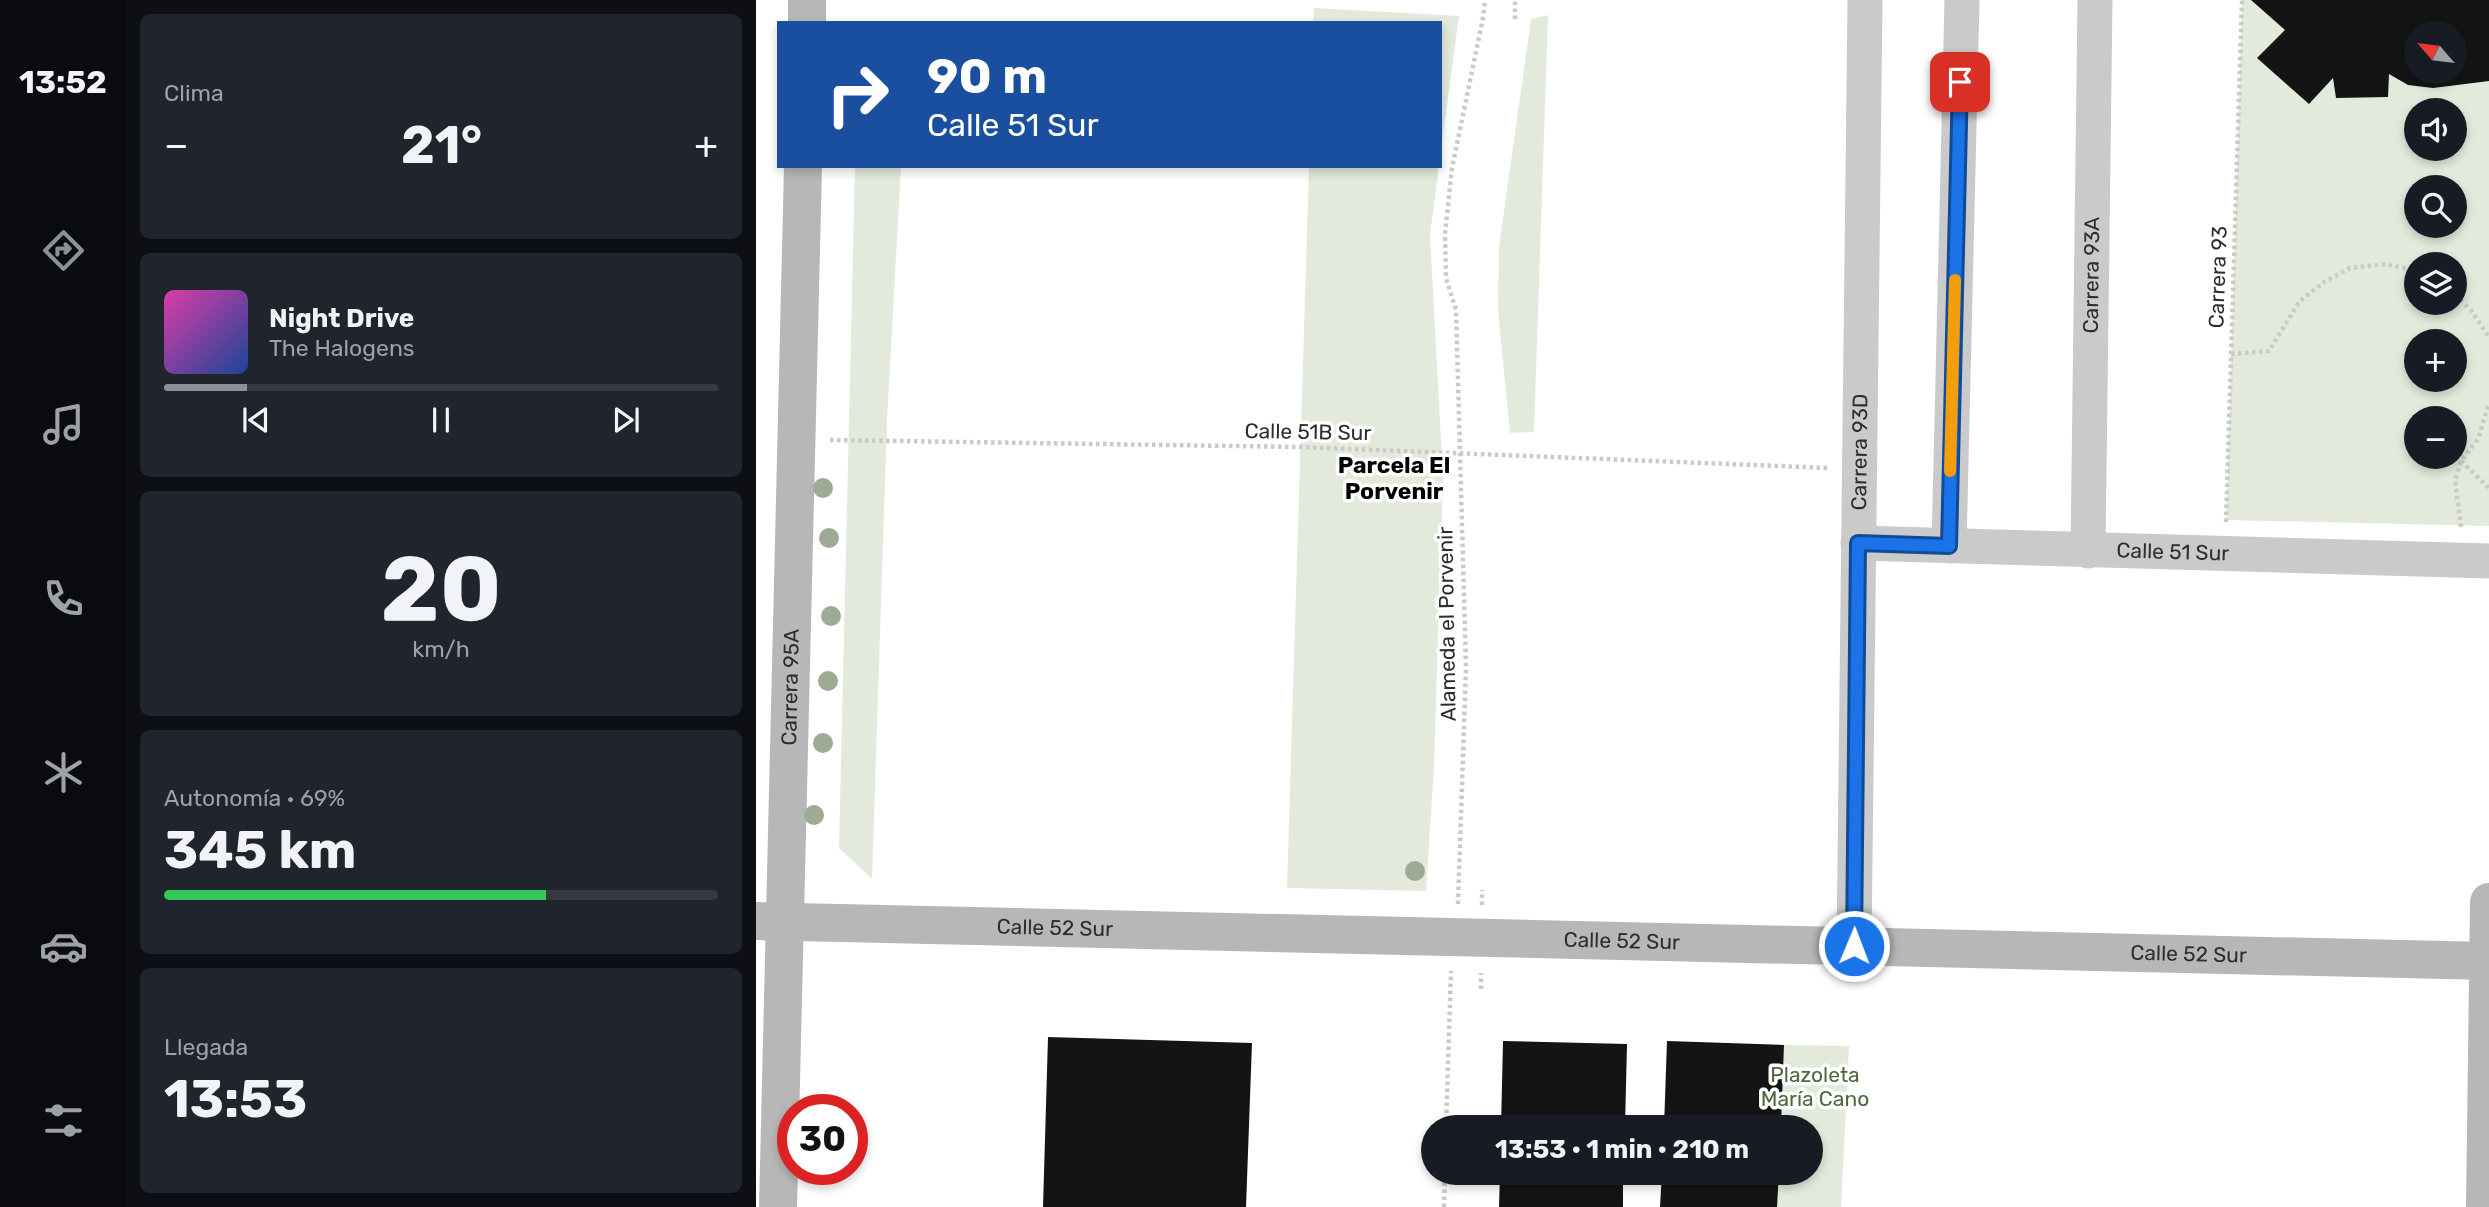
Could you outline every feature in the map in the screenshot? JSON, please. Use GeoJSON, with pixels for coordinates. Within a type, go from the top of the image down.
{"type":"FeatureCollection","features":[{"type":"Feature","properties":{"kind":"street"},"geometry":{"type":"LineString","coordinates":[[807,0],[807,21]]}},
{"type":"Feature","properties":{"kind":"street","name":"Carrera 93D"},"geometry":{"type":"LineString","coordinates":[[1854,946],[1865,0]]}},
{"type":"Feature","properties":{"kind":"street"},"geometry":{"type":"LineString","coordinates":[[1949,546],[1962,0]]}},
{"type":"Feature","properties":{"kind":"street","name":"Carrera 93A"},"geometry":{"type":"LineString","coordinates":[[2088,551],[2095,0]]}},
{"type":"Feature","properties":{"kind":"street","name":"Carrera 95A"},"geometry":{"type":"LineString","coordinates":[[778,1207],[770,921],[796,435],[803,168]]}},
{"type":"Feature","properties":{"kind":"street","name":"Calle 51 Sur"},"geometry":{"type":"LineString","coordinates":[[1858,543],[2478,560]]}},
{"type":"Feature","properties":{"kind":"street"},"geometry":{"type":"LineString","coordinates":[[2485,1207],[2489,902]]}},
{"type":"Feature","properties":{"kind":"street","name":"Calle 52 Sur"},"geometry":{"type":"LineString","coordinates":[[770,921],[2488,961]]}},
{"type":"Feature","properties":{"kind":"path","name":"Alameda el Porvenir"},"geometry":{"type":"LineString","coordinates":[[1446,1115],[1453,938],[1459,891],[1466,668],[1456,310],[1446,278],[1445,234],[1452,168],[1485,0]]}},
{"type":"Feature","properties":{"kind":"path"},"geometry":{"type":"LineString","coordinates":[[1514,19],[1515,0]]}},
{"type":"Feature","properties":{"kind":"path","name":"Carrera 93"},"geometry":{"type":"LineString","coordinates":[[2225,554],[2242,0]]}},
{"type":"Feature","properties":{"kind":"path"},"geometry":{"type":"LineString","coordinates":[[2231,354],[2269,351],[2299,302],[2324,282],[2350,268],[2386,264],[2404,268]]}},
{"type":"Feature","properties":{"kind":"path"},"geometry":{"type":"LineString","coordinates":[[2467,306],[2489,337]]}},
{"type":"Feature","properties":{"kind":"path"},"geometry":{"type":"LineString","coordinates":[[2467,453],[2478,439],[2489,403]]}},
{"type":"Feature","properties":{"kind":"path","name":"Calle 51B Sur"},"geometry":{"type":"LineString","coordinates":[[796,435],[820,440],[1460,452],[1859,470]]}},
{"type":"Feature","properties":{"kind":"path"},"geometry":{"type":"LineString","coordinates":[[2467,467],[2489,488]]}},
{"type":"Feature","properties":{"kind":"path"},"geometry":{"type":"LineString","coordinates":[[2458,469],[2455,480],[2478,560]]}},
{"type":"Feature","properties":{"kind":"path"},"geometry":{"type":"LineString","coordinates":[[1444,1207],[1445,1185]]}},
{"type":"Feature","properties":{"kind":"green space"},"geometry":{"type":"Polygon","coordinates":[[[2242,0],[2489,0],[2489,526],[2226,520],[2242,0]]]}},
{"type":"Feature","properties":{"kind":"green space"},"geometry":{"type":"Polygon","coordinates":[[[1314,8],[1459,16],[1442,142],[1442,21],[1313,21],[1314,8]]]}},
{"type":"Feature","properties":{"kind":"green space"},"geometry":{"type":"Polygon","coordinates":[[[1548,15],[1534,432],[1510,433],[1498,310],[1499,247],[1531,19],[1548,15]]]}},
{"type":"Feature","properties":{"kind":"green space"},"geometry":{"type":"Polygon","coordinates":[[[855,168],[901,168],[887,420],[872,879],[839,848],[855,168]]]}},
{"type":"Feature","properties":{"kind":"green space"},"geometry":{"type":"Polygon","coordinates":[[[1309,168],[1439,168],[1430,235],[1443,478],[1434,766],[1426,891],[1287,888],[1309,168]]]}},
{"type":"Feature","properties":{"kind":"green space","name":"Plazoleta María Cano"},"geometry":{"type":"Polygon","coordinates":[[[1784,1045],[1849,1046],[1841,1207],[1777,1207],[1778,1185],[1823,1185],[1823,1115],[1781,1115],[1784,1045]]]}},
{"type":"Feature","properties":{"kind":"building"},"geometry":{"type":"Polygon","coordinates":[[[2251,0],[2489,0],[2489,81],[2468,84],[2468,21],[2404,21],[2404,83],[2389,74],[2388,97],[2336,98],[2333,78],[2309,104],[2257,58],[2285,30],[2251,0]]]}},
{"type":"Feature","properties":{"kind":"building"},"geometry":{"type":"Polygon","coordinates":[[[2406,84],[2465,84],[2433,88],[2406,84]]]}},
{"type":"Feature","properties":{"kind":"building"},"geometry":{"type":"Polygon","coordinates":[[[1048,1037],[1252,1043],[1246,1207],[1043,1207],[1048,1037]]]}},
{"type":"Feature","properties":{"kind":"building"},"geometry":{"type":"Polygon","coordinates":[[[1503,1041],[1627,1044],[1625,1115],[1501,1115],[1503,1041]]]}},
{"type":"Feature","properties":{"kind":"building"},"geometry":{"type":"Polygon","coordinates":[[[1667,1041],[1784,1045],[1781,1115],[1664,1115],[1667,1041]]]}},
{"type":"Feature","properties":{"kind":"building"},"geometry":{"type":"Polygon","coordinates":[[[1500,1185],[1623,1185],[1623,1207],[1499,1207],[1500,1185]]]}},
{"type":"Feature","properties":{"kind":"building"},"geometry":{"type":"Polygon","coordinates":[[[1661,1185],[1778,1185],[1777,1207],[1660,1207],[1661,1185]]]}},
{"type":"Feature","properties":{"kind":"slow traffic"},"geometry":{"type":"LineString","coordinates":[[1950,471],[1955,280]]}},
{"type":"Feature","properties":{"kind":"district","name":"Parcela El Porvenir"},"geometry":{"type":"Point","coordinates":[1394,478]}},
{"type":"Feature","properties":{"kind":"route"},"geometry":{"type":"LineString","coordinates":[[1854,946],[1858,543],[1949,546],[1960,82]]}}]}
